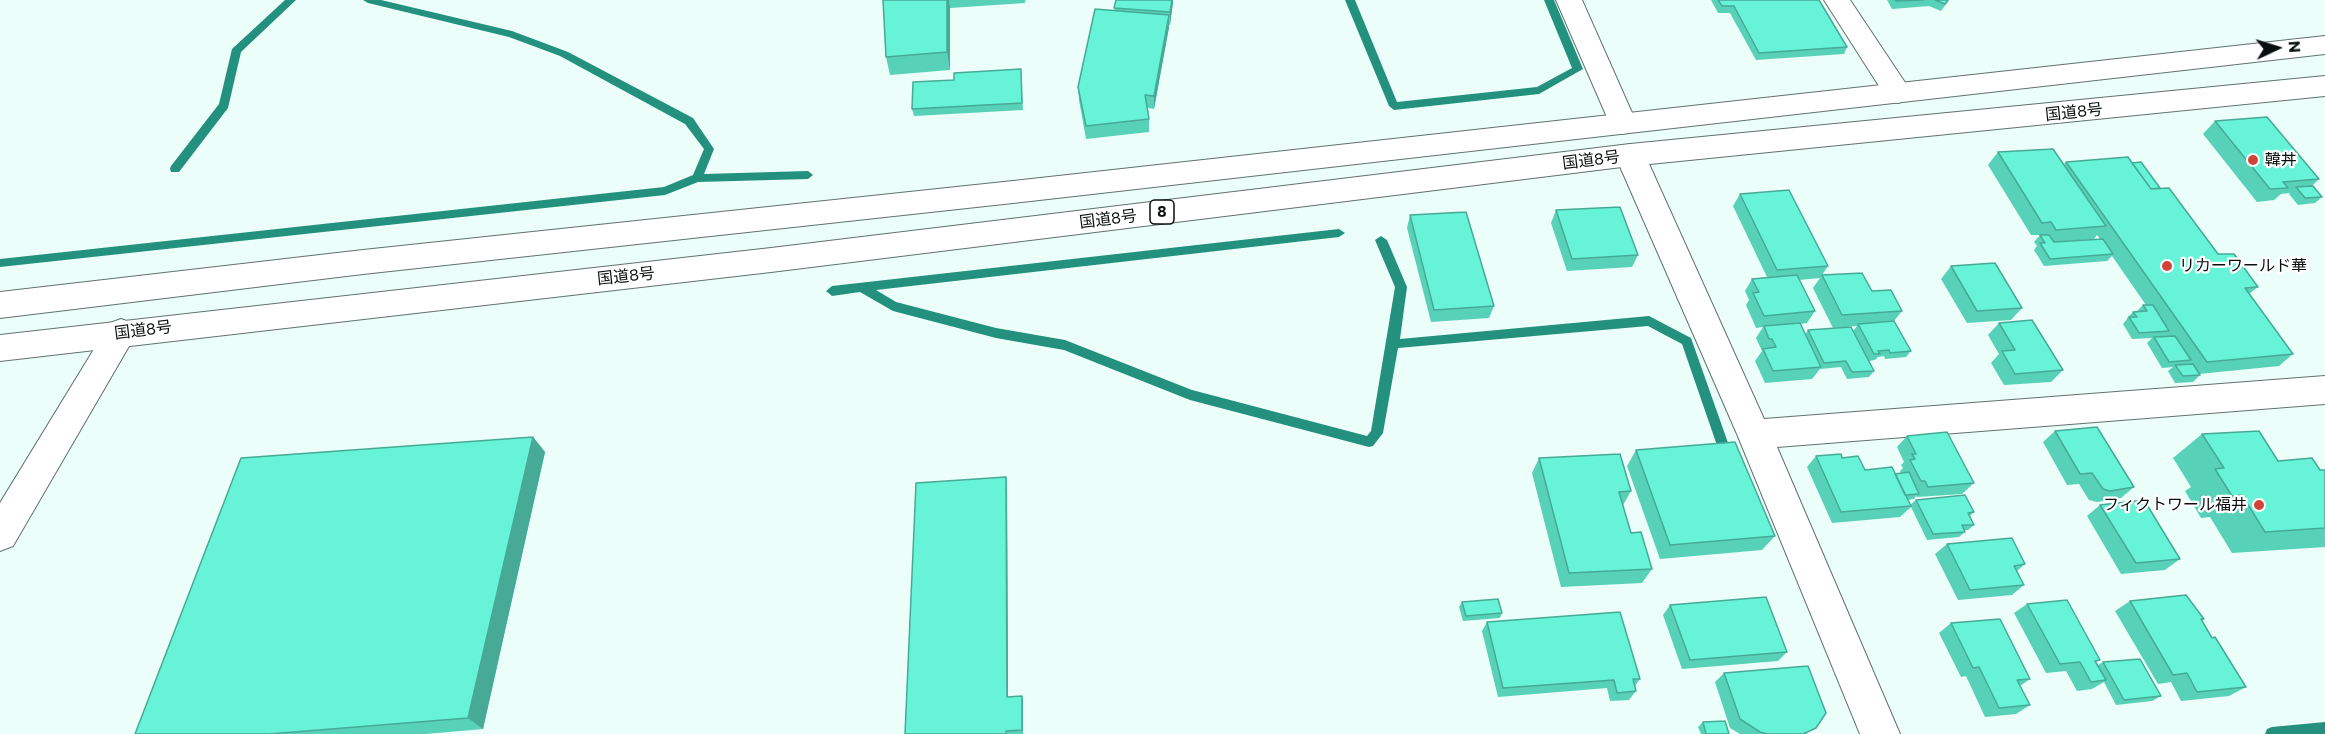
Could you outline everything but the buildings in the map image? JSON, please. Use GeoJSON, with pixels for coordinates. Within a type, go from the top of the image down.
{"type":"FeatureCollection","features":[{"type":"Feature","properties":{"kind":"main road"},"geometry":{"type":"LineString","coordinates":[[1569,0],[1880,734]]}},
{"type":"Feature","properties":{"kind":"main road"},"geometry":{"type":"LineString","coordinates":[[1837,0],[1898,93]]}},
{"type":"Feature","properties":{"kind":"main road","name":"国道8号"},"geometry":{"type":"LineString","coordinates":[[0,348],[121,332],[771,260],[1627,139],[1898,93],[2325,45]]}},
{"type":"Feature","properties":{"kind":"main road","name":"国道8号"},"geometry":{"type":"LineString","coordinates":[[0,305],[375,260],[1627,139],[2325,86]]}},
{"type":"Feature","properties":{"kind":"main road"},"geometry":{"type":"LineString","coordinates":[[0,535],[121,332]]}},
{"type":"Feature","properties":{"kind":"main road"},"geometry":{"type":"LineString","coordinates":[[1754,434],[2325,390]]}},
{"type":"Feature","properties":{"kind":"waterway"},"geometry":{"type":"LineString","coordinates":[[175,169],[224,105],[236,51],[291,0]]}},
{"type":"Feature","properties":{"kind":"waterway"},"geometry":{"type":"LineString","coordinates":[[368,0],[512,34],[564,54],[689,121],[709,149],[697,178]]}},
{"type":"Feature","properties":{"kind":"waterway"},"geometry":{"type":"LineString","coordinates":[[1350,0],[1394,106],[1539,90],[1578,69],[1549,0]]}},
{"type":"Feature","properties":{"kind":"waterway"},"geometry":{"type":"LineString","coordinates":[[697,178],[808,175]]}},
{"type":"Feature","properties":{"kind":"waterway"},"geometry":{"type":"LineString","coordinates":[[0,263],[665,191],[697,178]]}},
{"type":"Feature","properties":{"kind":"waterway"},"geometry":{"type":"LineString","coordinates":[[832,291],[1339,233]]}},
{"type":"Feature","properties":{"kind":"waterway"},"geometry":{"type":"LineString","coordinates":[[1381,240],[1401,287],[1393,344]]}},
{"type":"Feature","properties":{"kind":"waterway"},"geometry":{"type":"LineString","coordinates":[[862,288],[893,306],[996,333],[1065,345],[1190,395],[1369,442],[1377,433],[1393,344]]}},
{"type":"Feature","properties":{"kind":"waterway"},"geometry":{"type":"LineString","coordinates":[[1393,344],[1649,321],[1687,341],[1727,457]]}},
{"type":"Feature","properties":{"kind":"waterway"},"geometry":{"type":"LineString","coordinates":[[2272,734],[2325,729]]}},
{"type":"Feature","properties":{"kind":"place","name":"韓丼"},"geometry":{"type":"Point","coordinates":[2253,160]}},
{"type":"Feature","properties":{"kind":"place","name":"リカーワールド華"},"geometry":{"type":"Point","coordinates":[2167,266]}},
{"type":"Feature","properties":{"kind":"place","name":"フィクトワール福井"},"geometry":{"type":"Point","coordinates":[2259,505]}}]}
